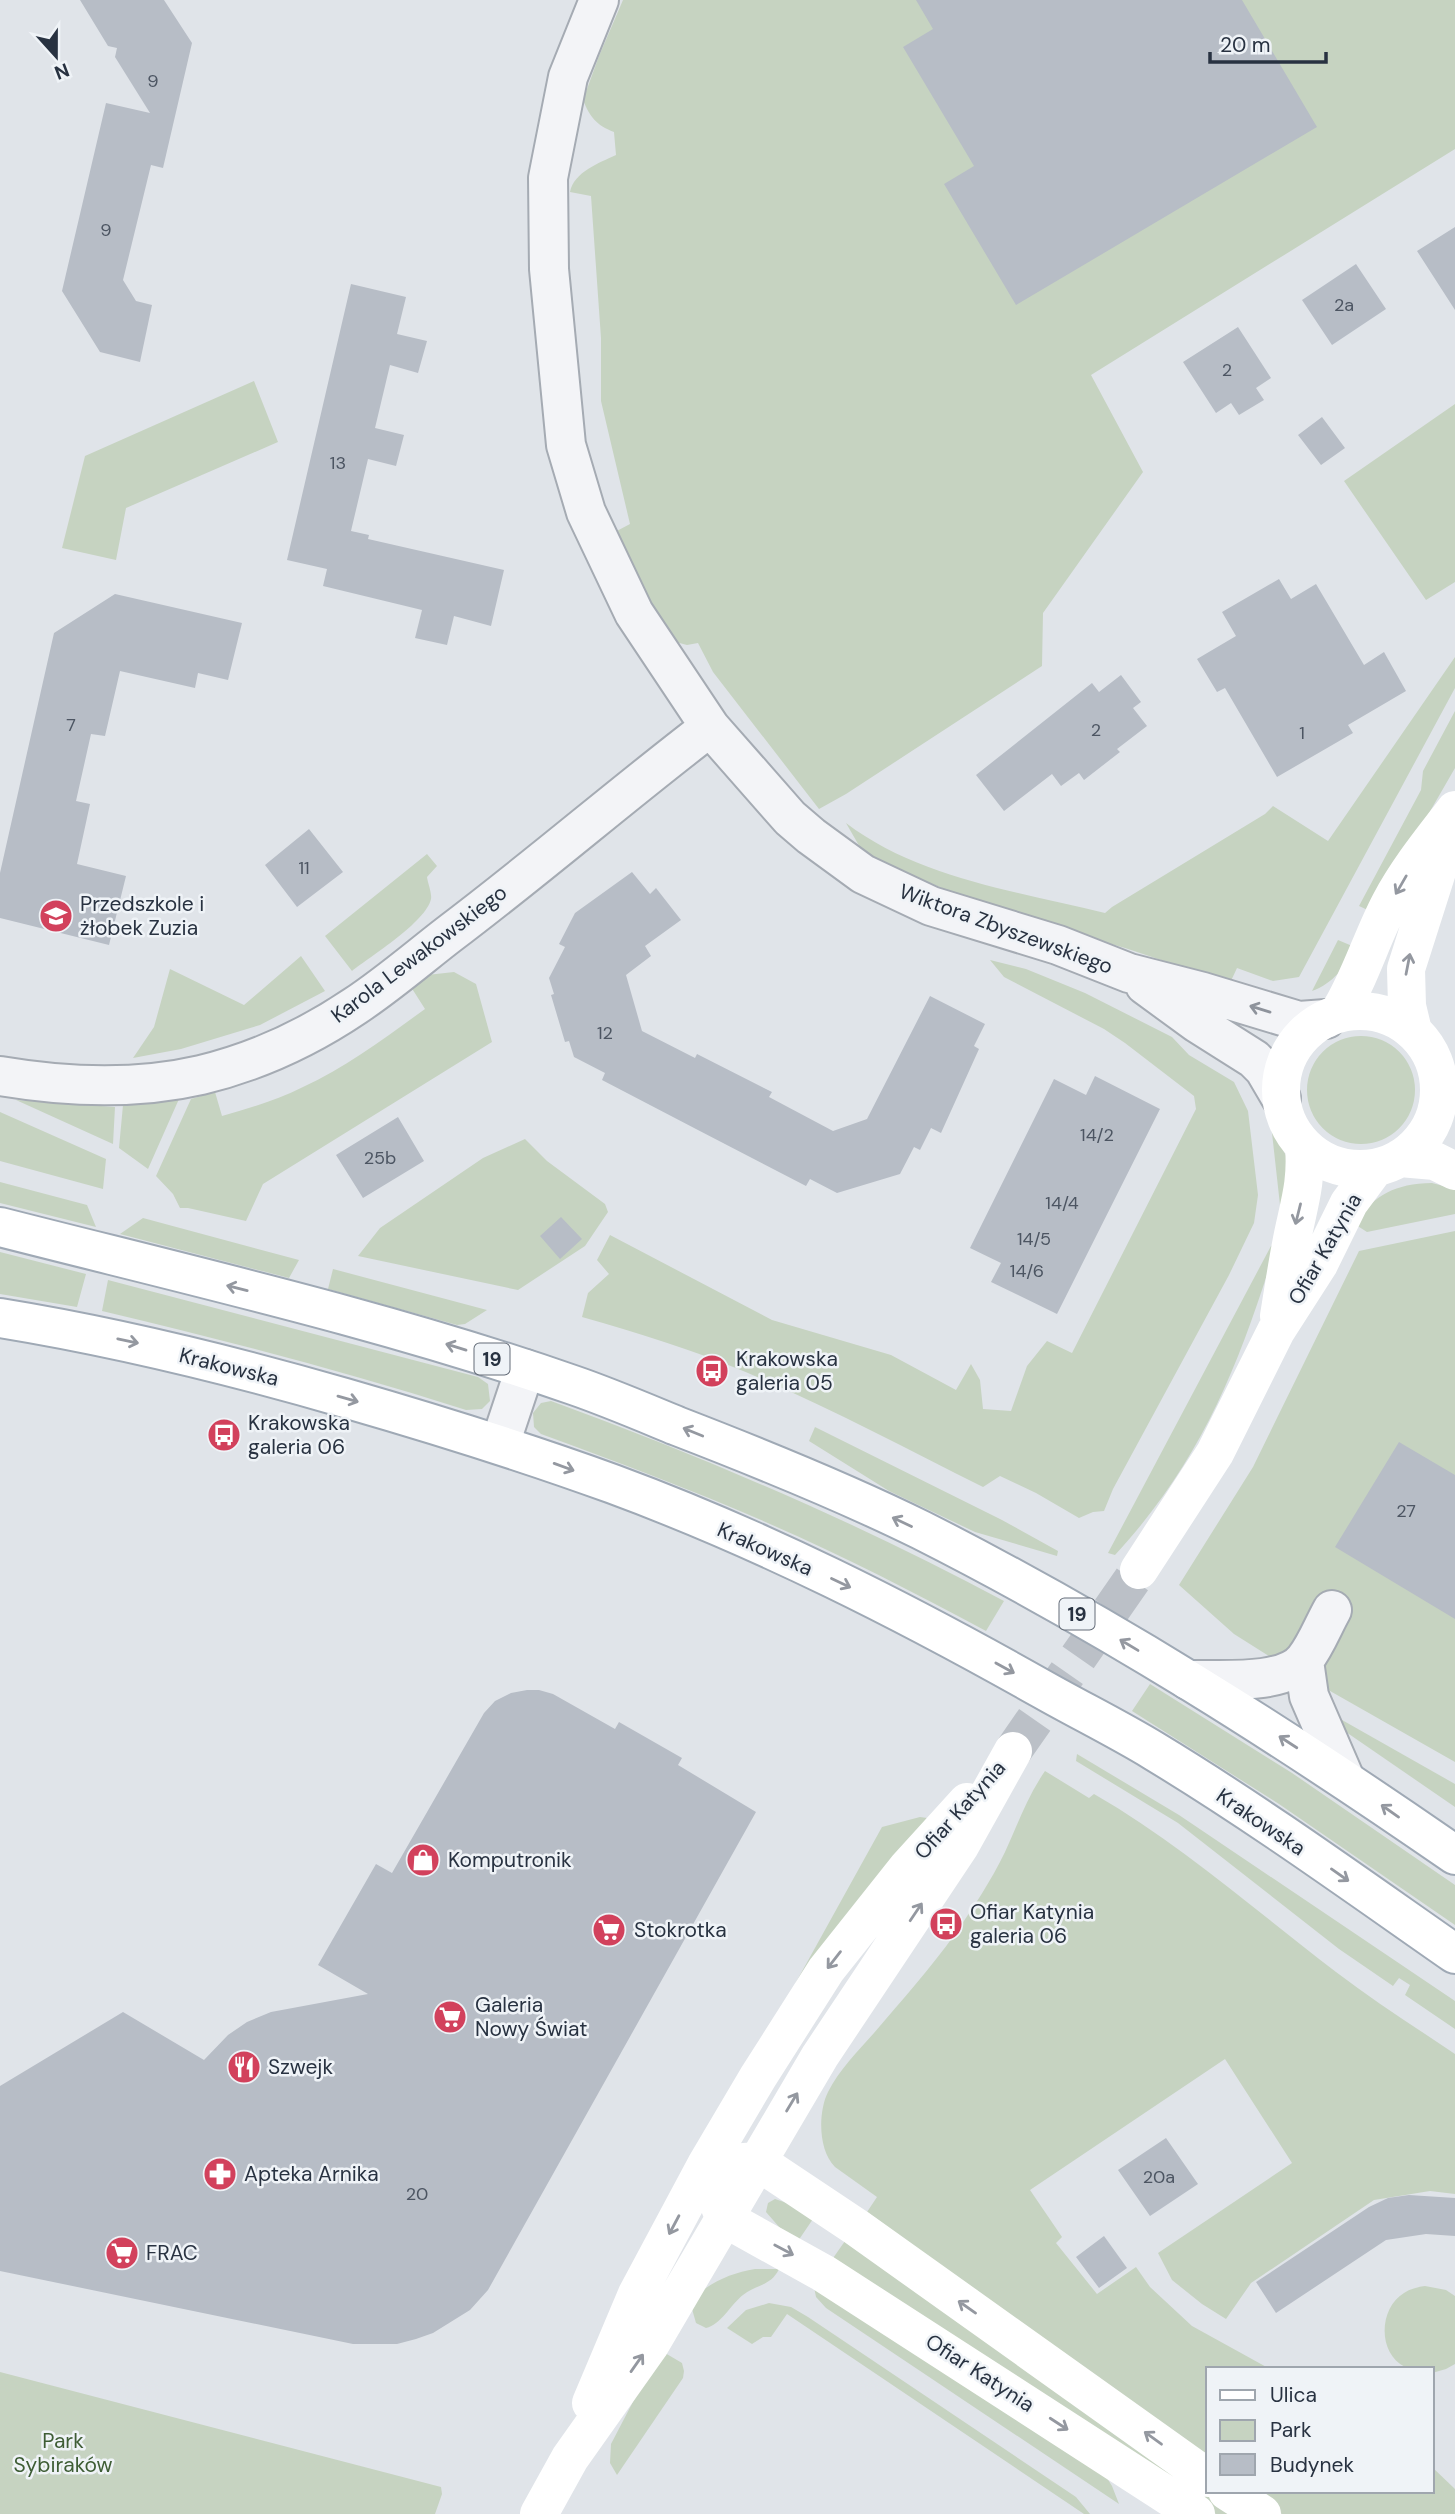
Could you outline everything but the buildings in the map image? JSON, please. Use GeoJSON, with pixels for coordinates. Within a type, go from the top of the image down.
{"type":"FeatureCollection","features":[{"type":"Feature","properties":{"kind":"street","name":"Wiktora Zbyszewskiego"},"geometry":{"type":"LineString","coordinates":[[599,0],[568,77],[548,178],[548,269],[566,445],[586,512],[634,613],[710,727],[790,818],[811,836],[863,874],[931,906],[1058,945],[1129,973],[1299,1021],[1332,1016]]}},
{"type":"Feature","properties":{"kind":"street","name":"Karola Lewakowskiego"},"geometry":{"type":"LineString","coordinates":[[0,1076],[34,1082],[117,1085],[152,1082],[211,1072],[274,1050],[356,1006],[483,909],[710,727]]}},
{"type":"Feature","properties":{"kind":"street"},"geometry":{"type":"LineString","coordinates":[[1455,810],[1411,867],[1391,902],[1352,992],[1332,1016],[1307,1031],[1291,1051],[1282,1074],[1281,1098],[1284,1116],[1304,1146],[1314,1155],[1338,1166],[1435,1161],[1455,1171]]}},
{"type":"Feature","properties":{"kind":"street"},"geometry":{"type":"LineString","coordinates":[[1413,1031],[1407,1006],[1406,969],[1455,816]]}},
{"type":"Feature","properties":{"kind":"street","name":"Wiktora Zbyszewskiego"},"geometry":{"type":"LineString","coordinates":[[1129,973],[1197,1023],[1254,1059],[1264,1069],[1281,1098]]}},
{"type":"Feature","properties":{"kind":"street"},"geometry":{"type":"LineString","coordinates":[[1332,1016],[1375,1013],[1396,1020],[1413,1031],[1428,1049],[1447,1096],[1438,1098],[1431,1124],[1413,1149],[1388,1163]]}},
{"type":"Feature","properties":{"kind":"street","name":"Ofiar Katynia"},"geometry":{"type":"LineString","coordinates":[[1276,1331],[1291,1245],[1304,1191],[1304,1146]]}},
{"type":"Feature","properties":{"kind":"street","name":"Ofiar Katynia"},"geometry":{"type":"LineString","coordinates":[[1139,1570],[1215,1453],[1276,1331],[1319,1264],[1349,1203],[1388,1163]]}},
{"type":"Feature","properties":{"kind":"street","name":"19"},"geometry":{"type":"LineString","coordinates":[[0,1227],[325,1310],[525,1369],[627,1406],[835,1490],[987,1565],[1188,1679],[1345,1779],[1455,1856]]}},
{"type":"Feature","properties":{"kind":"street","name":"Krakowska"},"geometry":{"type":"LineString","coordinates":[[0,1318],[129,1342],[253,1372],[500,1444],[617,1486],[734,1534],[945,1634],[1154,1752],[1264,1822],[1455,1954]]}},
{"type":"Feature","properties":{"kind":"street"},"geometry":{"type":"LineString","coordinates":[[500,1444],[525,1369]]}},
{"type":"Feature","properties":{"kind":"street"},"geometry":{"type":"LineString","coordinates":[[1188,1679],[1284,1674],[1304,1661],[1332,1611]]}},
{"type":"Feature","properties":{"kind":"street"},"geometry":{"type":"LineString","coordinates":[[1304,1661],[1309,1696],[1345,1779]]}},
{"type":"Feature","properties":{"kind":"street","name":"Ofiar Katynia"},"geometry":{"type":"LineString","coordinates":[[539,2514],[570,2458],[650,2344],[820,2056],[960,1846],[1013,1751],[907,1868],[826,1970],[706,2165],[628,2311],[570,2458]]}},
{"type":"Feature","properties":{"kind":"street"},"geometry":{"type":"LineString","coordinates":[[723,2218],[706,2165],[757,2161],[856,2227],[1206,2477]]}},
{"type":"Feature","properties":{"kind":"street","name":"Ofiar Katynia"},"geometry":{"type":"LineString","coordinates":[[723,2218],[823,2273],[1196,2514]]}},
{"type":"Feature","properties":{"kind":"street"},"geometry":{"type":"LineString","coordinates":[[1230,2493],[1262,2514]]}},
{"type":"Feature","properties":{"kind":"green space"},"geometry":{"type":"Polygon","coordinates":[[[623,0],[1455,0],[1455,149],[1091,375],[1143,472],[1043,613],[1042,666],[819,809],[713,672],[698,643],[687,645],[672,641],[640,590],[613,533],[630,524],[601,401],[601,338],[591,196],[570,192],[576,179],[582,174],[616,155],[614,132],[594,120],[583,100],[623,0]]]}},
{"type":"Feature","properties":{"kind":"green space"},"geometry":{"type":"Polygon","coordinates":[[[254,381],[278,442],[126,508],[116,560],[62,548],[85,456],[254,381]]]}},
{"type":"Feature","properties":{"kind":"green space"},"geometry":{"type":"Polygon","coordinates":[[[1455,404],[1455,582],[1426,600],[1344,481],[1455,404]]]}},
{"type":"Feature","properties":{"kind":"green space"},"geometry":{"type":"Polygon","coordinates":[[[1455,657],[1455,688],[1299,977],[1273,981],[1237,968],[1230,983],[1125,948],[995,910],[865,856],[846,823],[905,858],[937,870],[1004,890],[1105,913],[1265,814],[1273,806],[1328,841],[1455,657]]]}},
{"type":"Feature","properties":{"kind":"green space"},"geometry":{"type":"Polygon","coordinates":[[[1455,711],[1455,768],[1372,912],[1359,906],[1421,790],[1423,771],[1455,711]]]}},
{"type":"Feature","properties":{"kind":"green space"},"geometry":{"type":"Polygon","coordinates":[[[427,854],[437,866],[427,877],[431,899],[427,908],[409,928],[352,971],[325,936],[427,854]]]}},
{"type":"Feature","properties":{"kind":"green space"},"geometry":{"type":"Polygon","coordinates":[[[1338,940],[1357,948],[1332,979],[1312,991],[1338,940]]]}},
{"type":"Feature","properties":{"kind":"green space"},"geometry":{"type":"Polygon","coordinates":[[[301,956],[325,991],[260,1025],[181,1049],[133,1058],[154,1027],[170,969],[244,1005],[301,956]]]}},
{"type":"Feature","properties":{"kind":"green space"},"geometry":{"type":"Polygon","coordinates":[[[990,960],[1026,969],[1085,993],[1172,1037],[1189,1055],[1234,1082],[1248,1111],[1258,1195],[1254,1223],[1229,1275],[1113,1489],[1104,1511],[1079,1518],[1000,1476],[983,1487],[837,1414],[728,1365],[666,1342],[582,1317],[588,1293],[609,1274],[597,1260],[610,1235],[772,1320],[891,1355],[956,1390],[971,1364],[980,1380],[983,1409],[1011,1411],[1027,1366],[1047,1341],[1072,1353],[1196,1109],[1194,1096],[1125,1043],[1104,1029],[1004,977],[990,960]]]}},
{"type":"Feature","properties":{"kind":"green space"},"geometry":{"type":"Polygon","coordinates":[[[454,972],[476,984],[492,1042],[263,1184],[246,1221],[180,1208],[173,1194],[156,1176],[191,1099],[215,1092],[222,1116],[273,1100],[303,1087],[351,1061],[425,1009],[411,987],[427,975],[454,972]]]}},
{"type":"Feature","properties":{"kind":"green space"},"geometry":{"type":"Polygon","coordinates":[[[1361,1036],[1382,1040],[1399,1052],[1411,1069],[1415,1090],[1411,1111],[1399,1128],[1382,1140],[1361,1144],[1340,1140],[1323,1128],[1311,1111],[1307,1090],[1311,1069],[1323,1052],[1340,1040],[1361,1036]]]}},
{"type":"Feature","properties":{"kind":"green space"},"geometry":{"type":"Polygon","coordinates":[[[179,1099],[148,1169],[119,1148],[123,1105],[179,1099]]]}},
{"type":"Feature","properties":{"kind":"green space"},"geometry":{"type":"Polygon","coordinates":[[[16,1100],[115,1107],[113,1144],[16,1100]]]}},
{"type":"Feature","properties":{"kind":"green space"},"geometry":{"type":"Polygon","coordinates":[[[0,1112],[106,1159],[103,1189],[0,1161],[0,1112]]]}},
{"type":"Feature","properties":{"kind":"green space"},"geometry":{"type":"Polygon","coordinates":[[[1271,1124],[1287,1158],[1287,1205],[1280,1205],[1271,1124]]]}},
{"type":"Feature","properties":{"kind":"green space"},"geometry":{"type":"Polygon","coordinates":[[[525,1139],[547,1161],[605,1204],[608,1212],[585,1246],[518,1290],[358,1256],[380,1228],[483,1158],[525,1139]]]}},
{"type":"Feature","properties":{"kind":"green space"},"geometry":{"type":"Polygon","coordinates":[[[0,1182],[87,1205],[96,1227],[0,1203],[0,1182]]]}},
{"type":"Feature","properties":{"kind":"green space"},"geometry":{"type":"Polygon","coordinates":[[[1432,1183],[1455,1189],[1455,1214],[1367,1232],[1353,1223],[1370,1205],[1387,1193],[1397,1188],[1432,1183]]]}},
{"type":"Feature","properties":{"kind":"green space"},"geometry":{"type":"Polygon","coordinates":[[[143,1218],[299,1260],[289,1278],[120,1234],[143,1218]]]}},
{"type":"Feature","properties":{"kind":"green space"},"geometry":{"type":"Polygon","coordinates":[[[1455,1231],[1455,1762],[1234,1634],[1179,1585],[1253,1467],[1359,1251],[1455,1231]]]}},
{"type":"Feature","properties":{"kind":"green space"},"geometry":{"type":"Polygon","coordinates":[[[1277,1243],[1232,1370],[1195,1447],[1145,1520],[1115,1555],[1108,1553],[1271,1246],[1277,1243]]]}},
{"type":"Feature","properties":{"kind":"green space"},"geometry":{"type":"Polygon","coordinates":[[[0,1252],[86,1274],[77,1307],[0,1294],[0,1252]]]}},
{"type":"Feature","properties":{"kind":"green space"},"geometry":{"type":"Polygon","coordinates":[[[333,1269],[487,1310],[465,1324],[457,1325],[328,1289],[333,1269]]]}},
{"type":"Feature","properties":{"kind":"green space"},"geometry":{"type":"Polygon","coordinates":[[[108,1280],[478,1377],[488,1384],[490,1401],[482,1409],[466,1410],[285,1357],[102,1311],[108,1280]]]}},
{"type":"Feature","properties":{"kind":"green space"},"geometry":{"type":"Polygon","coordinates":[[[551,1401],[667,1445],[838,1518],[1004,1601],[986,1631],[879,1575],[770,1524],[541,1434],[534,1427],[533,1413],[541,1403],[551,1401]]]}},
{"type":"Feature","properties":{"kind":"green space"},"geometry":{"type":"Polygon","coordinates":[[[815,1427],[1002,1520],[1058,1551],[1057,1556],[975,1532],[889,1491],[809,1441],[815,1427]]]}},
{"type":"Feature","properties":{"kind":"green space"},"geometry":{"type":"Polygon","coordinates":[[[1150,1684],[1292,1773],[1455,1885],[1455,1925],[1279,1804],[1132,1711],[1150,1684]]]}},
{"type":"Feature","properties":{"kind":"green space"},"geometry":{"type":"Polygon","coordinates":[[[1335,1716],[1455,1784],[1455,1807],[1346,1732],[1335,1716]]]}},
{"type":"Feature","properties":{"kind":"green space"},"geometry":{"type":"Polygon","coordinates":[[[1077,1754],[1179,1815],[1455,2001],[1455,2029],[1405,1995],[1410,1985],[1399,1978],[1393,1986],[1339,1949],[1178,1823],[1076,1761],[1077,1754]]]}},
{"type":"Feature","properties":{"kind":"green space"},"geometry":{"type":"Polygon","coordinates":[[[1045,1771],[1089,1798],[1094,1794],[1157,1834],[1350,1983],[1455,2054],[1455,2194],[1430,2191],[1374,2200],[1251,2283],[1226,2319],[1172,2280],[1158,2253],[1292,2163],[1225,2059],[1030,2190],[1062,2237],[1056,2243],[1097,2294],[1136,2267],[1150,2287],[1192,2326],[1266,2367],[1206,2367],[1206,2460],[867,2212],[877,2197],[835,2167],[825,2151],[821,2131],[822,2110],[832,2084],[926,1972],[962,1924],[994,1873],[1045,1771]]]}},
{"type":"Feature","properties":{"kind":"green space"},"geometry":{"type":"Polygon","coordinates":[[[920,1817],[927,1818],[795,1984],[882,1827],[920,1817]]]}},
{"type":"Feature","properties":{"kind":"green space"},"geometry":{"type":"Polygon","coordinates":[[[775,2199],[813,2219],[798,2241],[780,2228],[766,2212],[768,2203],[775,2199]]]}},
{"type":"Feature","properties":{"kind":"green space"},"geometry":{"type":"Polygon","coordinates":[[[845,2241],[1206,2489],[1206,2493],[1211,2493],[1242,2514],[1216,2514],[831,2261],[845,2241]]]}},
{"type":"Feature","properties":{"kind":"green space"},"geometry":{"type":"Polygon","coordinates":[[[755,2269],[779,2269],[768,2282],[743,2295],[716,2323],[706,2328],[696,2323],[690,2302],[696,2296],[719,2280],[755,2269]]]}},
{"type":"Feature","properties":{"kind":"green space"},"geometry":{"type":"Polygon","coordinates":[[[1425,2286],[1446,2290],[1455,2296],[1455,2364],[1446,2369],[1434,2372],[1434,2367],[1405,2367],[1390,2352],[1385,2330],[1390,2309],[1404,2293],[1425,2286]]]}},
{"type":"Feature","properties":{"kind":"green space"},"geometry":{"type":"Polygon","coordinates":[[[814,2287],[1102,2470],[1119,2504],[826,2308],[816,2297],[814,2287]]]}},
{"type":"Feature","properties":{"kind":"green space"},"geometry":{"type":"Polygon","coordinates":[[[769,2303],[791,2307],[808,2317],[1076,2497],[1090,2514],[1084,2514],[787,2314],[771,2337],[763,2337],[752,2344],[727,2328],[746,2310],[769,2303]]]}},
{"type":"Feature","properties":{"kind":"green space"},"geometry":{"type":"Polygon","coordinates":[[[660,2350],[682,2363],[683,2378],[617,2475],[610,2463],[611,2444],[660,2350]]]}},
{"type":"Feature","properties":{"kind":"green space","name":"Park Sybiraków"},"geometry":{"type":"Polygon","coordinates":[[[0,2372],[441,2487],[442,2494],[435,2514],[0,2514],[0,2372]]]}},
{"type":"Feature","properties":{"kind":"green space"},"geometry":{"type":"Polygon","coordinates":[[[1434,2469],[1455,2489],[1455,2514],[1282,2514],[1252,2493],[1434,2493],[1434,2469]]]}},
{"type":"Feature","properties":{"kind":"tunnel"},"geometry":{"type":"LineString","coordinates":[[1013,1751],[1139,1570]]}},
{"type":"Feature","properties":{"kind":"place","name":"Przedszkole i żłobek Zuzia"},"geometry":{"type":"Point","coordinates":[56,916]}},
{"type":"Feature","properties":{"kind":"place","name":"Krakowska galeria 05"},"geometry":{"type":"Point","coordinates":[712,1371]}},
{"type":"Feature","properties":{"kind":"place","name":"Krakowska galeria 06"},"geometry":{"type":"Point","coordinates":[224,1435]}},
{"type":"Feature","properties":{"kind":"place","name":"Komputronik"},"geometry":{"type":"Point","coordinates":[423,1860]}},
{"type":"Feature","properties":{"kind":"place","name":"Ofiar Katynia galeria 06"},"geometry":{"type":"Point","coordinates":[946,1924]}},
{"type":"Feature","properties":{"kind":"place","name":"Stokrotka"},"geometry":{"type":"Point","coordinates":[609,1930]}},
{"type":"Feature","properties":{"kind":"place","name":"Galeria Nowy Świat"},"geometry":{"type":"Point","coordinates":[450,2017]}},
{"type":"Feature","properties":{"kind":"place","name":"Szwejk"},"geometry":{"type":"Point","coordinates":[244,2067]}},
{"type":"Feature","properties":{"kind":"place","name":"Apteka Arnika"},"geometry":{"type":"Point","coordinates":[220,2174]}},
{"type":"Feature","properties":{"kind":"place","name":"FRAC"},"geometry":{"type":"Point","coordinates":[122,2253]}}]}
